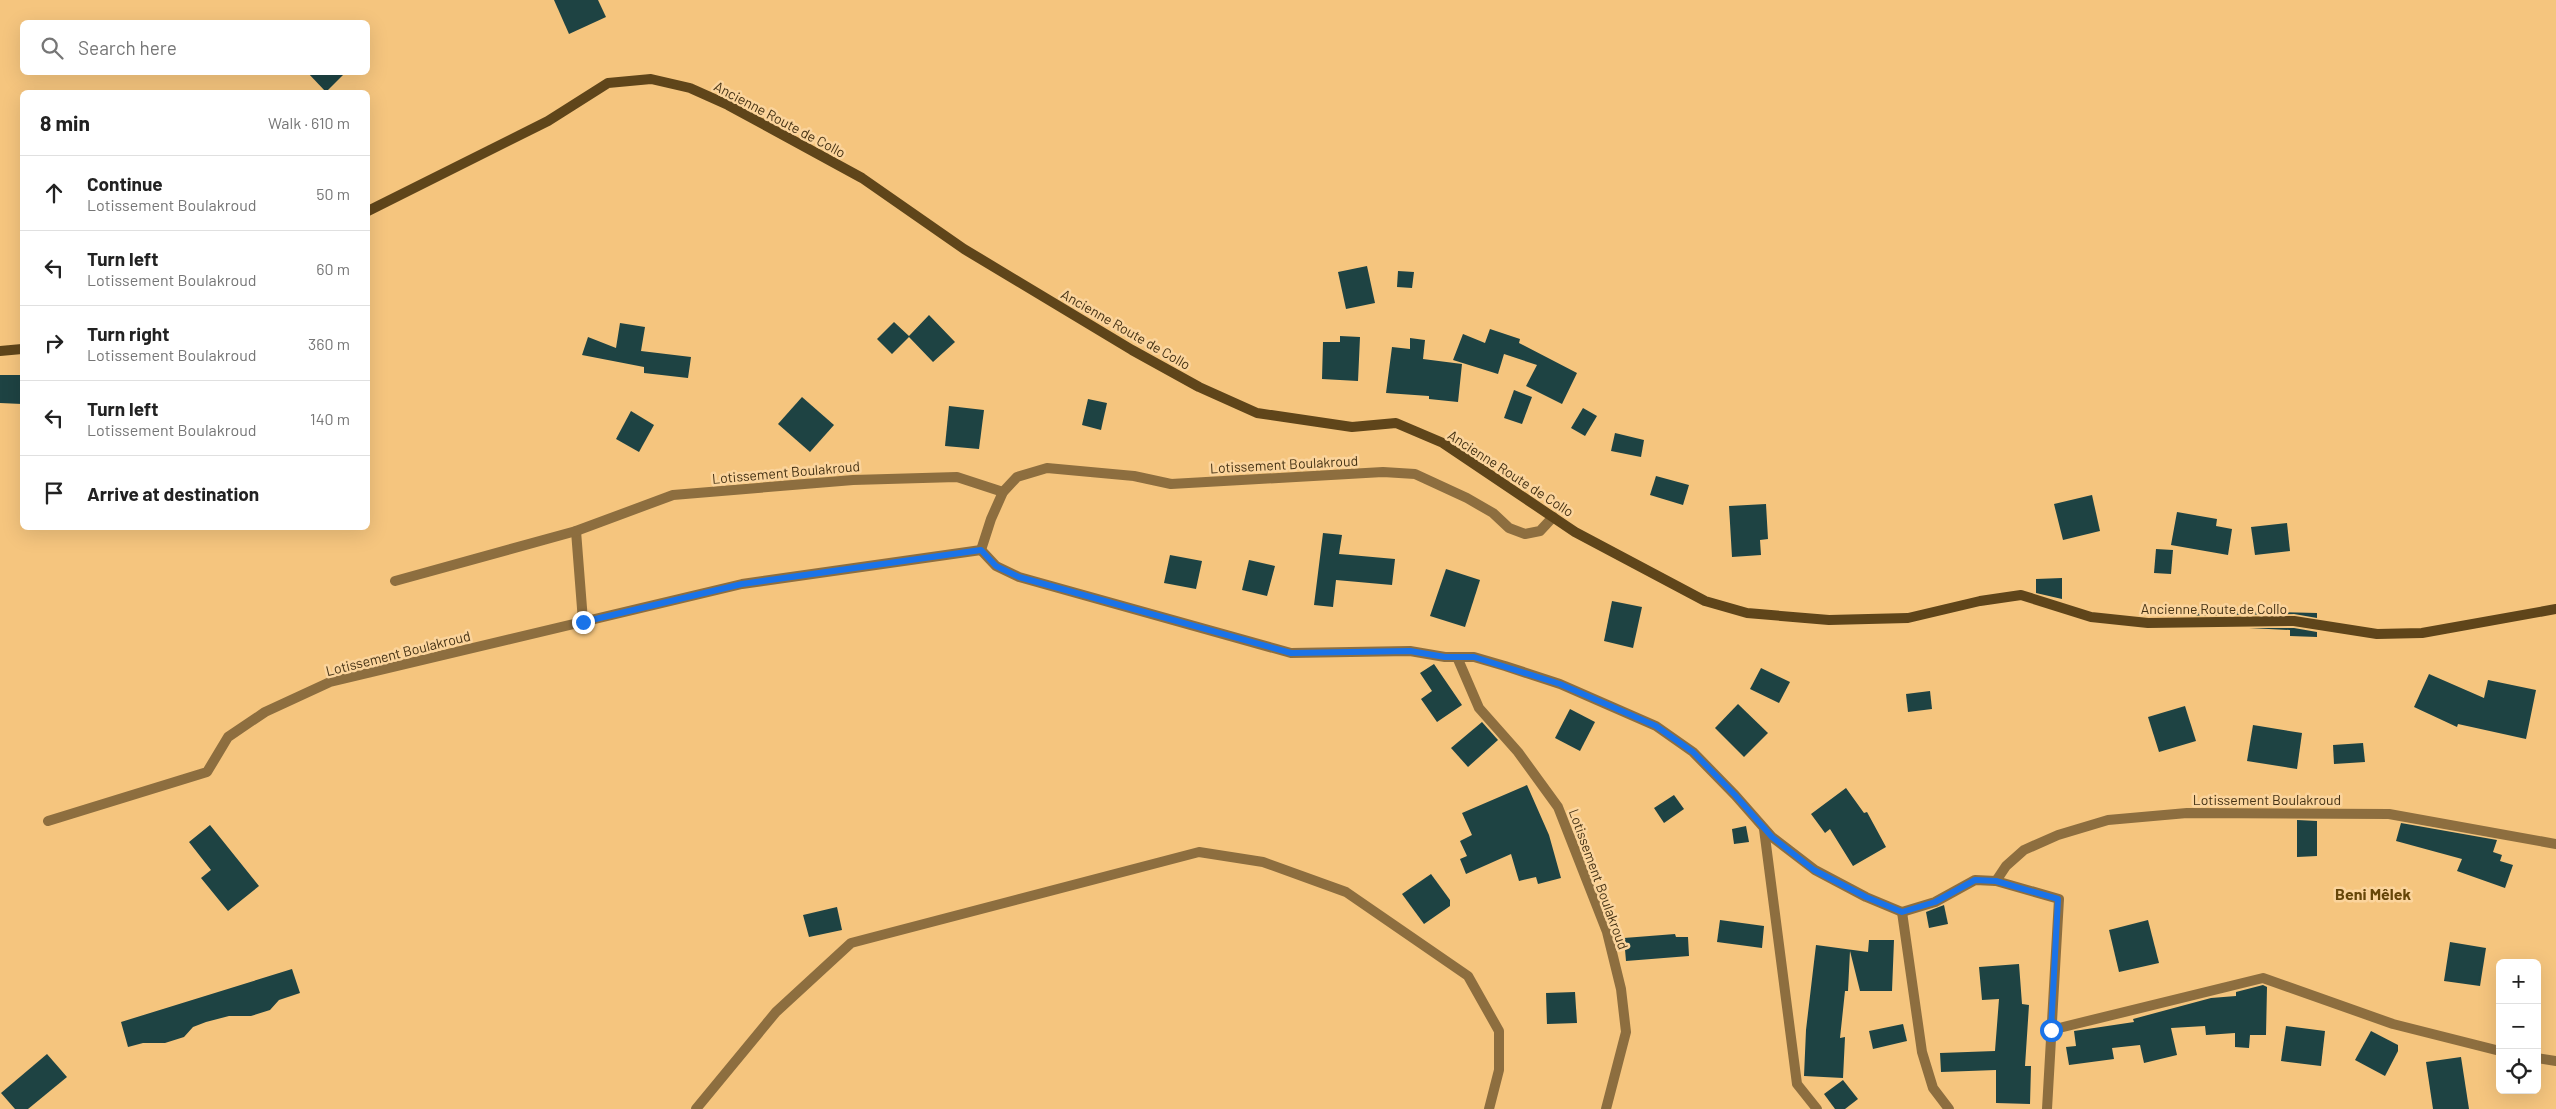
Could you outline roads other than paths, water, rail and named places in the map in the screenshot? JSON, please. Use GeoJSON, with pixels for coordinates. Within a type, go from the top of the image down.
{"type":"FeatureCollection","features":[{"type":"Feature","properties":{"kind":"main road","name":"Ancienne Route de Collo"},"geometry":{"type":"LineString","coordinates":[[370,210],[548,121],[608,82],[651,79],[690,88],[728,106],[862,178],[964,249],[1132,350],[1198,387],[1257,413],[1352,427],[1396,423],[1443,443],[1575,532],[1705,601],[1747,613],[1829,620],[1908,618],[1980,601],[2021,595],[2091,617],[2148,623],[2294,621],[2377,634],[2422,633],[2556,609]]}},
{"type":"Feature","properties":{"kind":"main road"},"geometry":{"type":"LineString","coordinates":[[0,351],[20,349]]}},
{"type":"Feature","properties":{"kind":"street","name":"Lotissement Boulakroud"},"geometry":{"type":"LineString","coordinates":[[48,821],[207,772],[228,738],[265,712],[330,682],[742,584],[981,550],[991,519],[1003,492],[1017,476],[1047,468],[1134,476],[1171,484],[1383,472],[1415,474],[1467,498],[1493,513],[1509,528],[1525,534],[1540,532],[1553,517]]}},
{"type":"Feature","properties":{"kind":"street","name":"Lotissement Boulakroud"},"geometry":{"type":"LineString","coordinates":[[396,581],[576,530],[673,495],[853,480],[957,477],[1003,492]]}},
{"type":"Feature","properties":{"kind":"street"},"geometry":{"type":"LineString","coordinates":[[576,530],[583,622]]}},
{"type":"Feature","properties":{"kind":"street"},"geometry":{"type":"LineString","coordinates":[[981,550],[996,566],[1019,577],[1291,653],[1401,651],[1474,657],[1560,684],[1656,726],[1693,752],[1772,837],[1814,870],[1866,897],[1902,912],[1935,902],[1975,880],[1996,881],[2058,899],[2047,1109]]}},
{"type":"Feature","properties":{"kind":"street","name":"Lotissement Boulakroud"},"geometry":{"type":"LineString","coordinates":[[1457,657],[1479,708],[1518,752],[1558,807],[1607,932],[1621,989],[1626,1032],[1606,1109]]}},
{"type":"Feature","properties":{"kind":"street","name":"Lotissement Boulakroud"},"geometry":{"type":"LineString","coordinates":[[1996,881],[2006,866],[2024,850],[2058,835],[2108,820],[2187,813],[2389,814],[2556,844]]}},
{"type":"Feature","properties":{"kind":"street"},"geometry":{"type":"LineString","coordinates":[[1764,828],[1797,1084],[1816,1109]]}},
{"type":"Feature","properties":{"kind":"street"},"geometry":{"type":"LineString","coordinates":[[696,1109],[776,1012],[851,943],[1199,852],[1263,862],[1346,892],[1468,976],[1499,1031],[1499,1070],[1489,1109]]}},
{"type":"Feature","properties":{"kind":"street"},"geometry":{"type":"LineString","coordinates":[[1902,912],[1922,1052],[1933,1088],[1948,1109]]}},
{"type":"Feature","properties":{"kind":"street"},"geometry":{"type":"LineString","coordinates":[[2051,1030],[2263,978],[2393,1024],[2496,1050]]}},
{"type":"Feature","properties":{"kind":"street"},"geometry":{"type":"LineString","coordinates":[[2541,1059],[2556,1061]]}},
{"type":"Feature","properties":{"kind":"district","name":"Beni Mêlek"},"geometry":{"type":"Point","coordinates":[2373,893]}}]}
